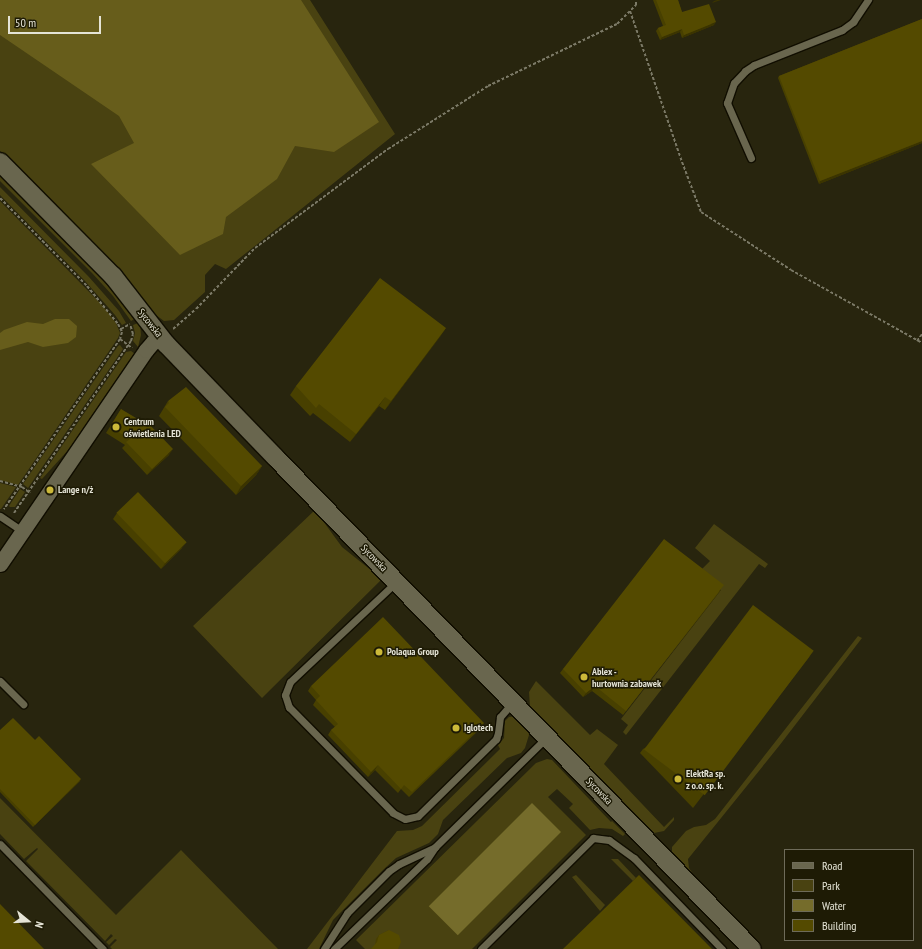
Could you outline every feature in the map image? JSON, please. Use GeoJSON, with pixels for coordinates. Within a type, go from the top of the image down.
{"type":"FeatureCollection","features":[{"type":"Feature","properties":{"kind":"street","name":"Sycowska"},"geometry":{"type":"LineString","coordinates":[[0,162],[112,276],[161,338],[752,949]]}},
{"type":"Feature","properties":{"kind":"street"},"geometry":{"type":"LineString","coordinates":[[0,564],[146,350],[153,342],[161,338]]}},
{"type":"Feature","properties":{"kind":"lane"},"geometry":{"type":"LineString","coordinates":[[751,158],[727,103],[734,83],[745,71],[754,65],[842,30],[853,22],[868,0]]}},
{"type":"Feature","properties":{"kind":"lane"},"geometry":{"type":"LineString","coordinates":[[0,515],[22,531]]}},
{"type":"Feature","properties":{"kind":"lane"},"geometry":{"type":"LineString","coordinates":[[397,581],[290,682],[285,695],[289,707],[393,813],[404,819],[418,816],[496,739],[500,717],[514,702]]}},
{"type":"Feature","properties":{"kind":"lane"},"geometry":{"type":"LineString","coordinates":[[0,681],[23,704]]}},
{"type":"Feature","properties":{"kind":"lane"},"geometry":{"type":"LineString","coordinates":[[334,949],[427,859],[435,847],[548,737]]}},
{"type":"Feature","properties":{"kind":"lane"},"geometry":{"type":"LineString","coordinates":[[481,949],[593,838],[609,840],[634,858],[722,949]]}},
{"type":"Feature","properties":{"kind":"lane"},"geometry":{"type":"LineString","coordinates":[[0,844],[103,949]]}},
{"type":"Feature","properties":{"kind":"lane"},"geometry":{"type":"LineString","coordinates":[[324,949],[346,913],[389,871],[399,864],[435,847]]}},
{"type":"Feature","properties":{"kind":"path"},"geometry":{"type":"LineString","coordinates":[[161,338],[188,316],[255,248],[388,149],[488,86],[610,28],[636,6],[636,0]]}},
{"type":"Feature","properties":{"kind":"path"},"geometry":{"type":"LineString","coordinates":[[630,12],[701,212],[791,270],[922,343]]}},
{"type":"Feature","properties":{"kind":"path"},"geometry":{"type":"LineString","coordinates":[[0,198],[87,286],[107,309],[122,332],[120,339],[0,515]]}},
{"type":"Feature","properties":{"kind":"path"},"geometry":{"type":"LineString","coordinates":[[8,521],[131,341],[133,334],[127,319]]}},
{"type":"Feature","properties":{"kind":"path"},"geometry":{"type":"LineString","coordinates":[[917,341],[922,334]]}},
{"type":"Feature","properties":{"kind":"path"},"geometry":{"type":"LineString","coordinates":[[0,481],[29,492]]}},
{"type":"Feature","properties":{"kind":"green space"},"geometry":{"type":"Polygon","coordinates":[[[0,0],[310,0],[395,134],[226,269],[215,264],[205,275],[205,292],[174,320],[164,321],[156,315],[120,274],[0,151],[0,0]]]}},
{"type":"Feature","properties":{"kind":"green space"},"geometry":{"type":"Polygon","coordinates":[[[0,172],[96,269],[136,318],[131,321],[113,296],[92,273],[0,181],[0,172]]]}},
{"type":"Feature","properties":{"kind":"green space"},"geometry":{"type":"Polygon","coordinates":[[[0,187],[89,277],[119,311],[126,323],[122,325],[85,281],[0,195],[0,187]]]}},
{"type":"Feature","properties":{"kind":"green space"},"geometry":{"type":"Polygon","coordinates":[[[0,201],[103,306],[116,323],[120,333],[18,485],[0,480],[0,201]]]}},
{"type":"Feature","properties":{"kind":"green space"},"geometry":{"type":"Polygon","coordinates":[[[140,323],[141,335],[138,347],[133,341],[135,333],[133,325],[140,323]]]}},
{"type":"Feature","properties":{"kind":"green space"},"geometry":{"type":"Polygon","coordinates":[[[120,345],[123,349],[28,488],[23,484],[120,345]]]}},
{"type":"Feature","properties":{"kind":"green space"},"geometry":{"type":"Polygon","coordinates":[[[131,351],[135,354],[70,448],[42,479],[40,478],[126,352],[131,351]]]}},
{"type":"Feature","properties":{"kind":"green space"},"geometry":{"type":"Polygon","coordinates":[[[0,483],[16,487],[1,509],[0,509],[0,483]]]}},
{"type":"Feature","properties":{"kind":"green space"},"geometry":{"type":"Polygon","coordinates":[[[20,489],[25,492],[15,507],[10,507],[9,506],[20,489]]]}},
{"type":"Feature","properties":{"kind":"green space"},"geometry":{"type":"Polygon","coordinates":[[[315,510],[342,547],[382,579],[262,698],[193,626],[315,510]]]}},
{"type":"Feature","properties":{"kind":"green space"},"geometry":{"type":"Polygon","coordinates":[[[714,524],[768,564],[765,568],[759,564],[626,735],[623,732],[628,725],[621,719],[721,590],[699,572],[710,561],[695,548],[714,524]]]}},
{"type":"Feature","properties":{"kind":"green space"},"geometry":{"type":"Polygon","coordinates":[[[858,636],[862,638],[779,746],[688,859],[689,868],[697,880],[677,861],[672,853],[672,847],[686,831],[694,827],[706,825],[715,819],[858,636]]]}},
{"type":"Feature","properties":{"kind":"green space"},"geometry":{"type":"Polygon","coordinates":[[[536,681],[590,735],[597,729],[618,745],[604,764],[664,827],[674,817],[674,820],[664,831],[654,833],[530,707],[529,692],[536,681]]]}},
{"type":"Feature","properties":{"kind":"green space"},"geometry":{"type":"Polygon","coordinates":[[[515,716],[527,725],[529,735],[525,748],[521,753],[507,758],[443,820],[438,834],[429,843],[396,858],[384,869],[333,920],[319,949],[307,949],[397,831],[413,830],[422,826],[500,749],[498,745],[504,738],[505,721],[509,717],[515,716]]]}},
{"type":"Feature","properties":{"kind":"green space"},"geometry":{"type":"Polygon","coordinates":[[[547,759],[552,760],[611,822],[612,821],[625,834],[623,836],[612,829],[599,828],[590,830],[569,808],[573,804],[557,789],[548,797],[586,835],[472,949],[365,949],[356,940],[536,763],[547,759]]]}},
{"type":"Feature","properties":{"kind":"green space"},"geometry":{"type":"Polygon","coordinates":[[[0,798],[116,915],[181,850],[278,949],[112,949],[110,947],[117,940],[115,939],[109,945],[106,942],[113,936],[111,934],[105,941],[26,861],[38,849],[37,848],[24,859],[0,834],[0,798]]]}},
{"type":"Feature","properties":{"kind":"green space"},"geometry":{"type":"Polygon","coordinates":[[[611,859],[618,859],[636,878],[633,881],[611,859]]]}},
{"type":"Feature","properties":{"kind":"green space"},"geometry":{"type":"Polygon","coordinates":[[[576,875],[605,905],[600,911],[572,877],[576,875]]]}},
{"type":"Feature","properties":{"kind":"shaded area"},"geometry":{"type":"Polygon","coordinates":[[[0,0],[301,0],[379,122],[334,152],[295,146],[277,179],[226,217],[223,234],[180,255],[91,164],[134,143],[119,116],[0,35],[0,0]]]}},
{"type":"Feature","properties":{"kind":"shaded area"},"geometry":{"type":"Polygon","coordinates":[[[55,319],[69,319],[77,326],[76,337],[68,343],[43,347],[28,342],[0,350],[0,333],[4,330],[27,322],[43,324],[55,319]]]}},
{"type":"Feature","properties":{"kind":"water"},"geometry":{"type":"Polygon","coordinates":[[[532,803],[561,832],[458,935],[429,906],[532,803]]]}},
{"type":"Feature","properties":{"kind":"building"},"geometry":{"type":"Polygon","coordinates":[[[656,0],[678,0],[682,12],[709,4],[716,22],[684,35],[682,29],[662,37],[658,28],[666,25],[656,0]]]}},
{"type":"Feature","properties":{"kind":"building"},"geometry":{"type":"Polygon","coordinates":[[[922,19],[922,141],[820,181],[779,76],[922,19]]]}},
{"type":"Feature","properties":{"kind":"building"},"geometry":{"type":"Polygon","coordinates":[[[380,278],[446,328],[391,401],[385,397],[356,434],[319,404],[316,408],[296,386],[380,278]]]}},
{"type":"Feature","properties":{"kind":"building"},"geometry":{"type":"Polygon","coordinates":[[[186,387],[262,466],[241,486],[165,407],[169,403],[168,401],[186,387]]]}},
{"type":"Feature","properties":{"kind":"building"},"geometry":{"type":"Polygon","coordinates":[[[121,409],[146,424],[147,422],[173,449],[152,469],[126,442],[130,439],[110,427],[121,409]]]}},
{"type":"Feature","properties":{"kind":"building"},"geometry":{"type":"Polygon","coordinates":[[[138,492],[187,542],[165,563],[116,513],[138,492]]]}},
{"type":"Feature","properties":{"kind":"building"},"geometry":{"type":"Polygon","coordinates":[[[664,539],[724,585],[626,711],[595,686],[586,693],[563,669],[664,539]]]}},
{"type":"Feature","properties":{"kind":"building"},"geometry":{"type":"Polygon","coordinates":[[[753,605],[814,651],[705,795],[644,750],[753,605]]]}},
{"type":"Feature","properties":{"kind":"building"},"geometry":{"type":"Polygon","coordinates":[[[383,617],[484,723],[412,792],[404,785],[401,789],[378,765],[371,772],[331,730],[338,724],[316,700],[320,696],[311,686],[383,617]]]}},
{"type":"Feature","properties":{"kind":"building"},"geometry":{"type":"Polygon","coordinates":[[[13,718],[35,740],[39,736],[81,779],[35,825],[0,789],[0,730],[13,718]]]}},
{"type":"Feature","properties":{"kind":"building"},"geometry":{"type":"Polygon","coordinates":[[[639,875],[712,949],[563,949],[639,875]]]}},
{"type":"Feature","properties":{"kind":"building"},"geometry":{"type":"Polygon","coordinates":[[[0,904],[44,949],[0,949],[0,904]]]}},
{"type":"Feature","properties":{"kind":"building"},"geometry":{"type":"Polygon","coordinates":[[[389,930],[399,935],[401,942],[398,949],[371,949],[377,942],[379,935],[389,930]]]}},
{"type":"Feature","properties":{"kind":"place","name":"Centrum oświetlenia LED"},"geometry":{"type":"Point","coordinates":[116,427]}},
{"type":"Feature","properties":{"kind":"place","name":"Lange n/ż"},"geometry":{"type":"Point","coordinates":[50,490]}},
{"type":"Feature","properties":{"kind":"place","name":"Polaqua Group"},"geometry":{"type":"Point","coordinates":[379,652]}},
{"type":"Feature","properties":{"kind":"place","name":"Ablex - hurtownia zabawek"},"geometry":{"type":"Point","coordinates":[584,677]}},
{"type":"Feature","properties":{"kind":"place","name":"Iglotech"},"geometry":{"type":"Point","coordinates":[456,728]}},
{"type":"Feature","properties":{"kind":"place","name":"ElektRa sp. z o.o. sp. k."},"geometry":{"type":"Point","coordinates":[678,779]}}]}
